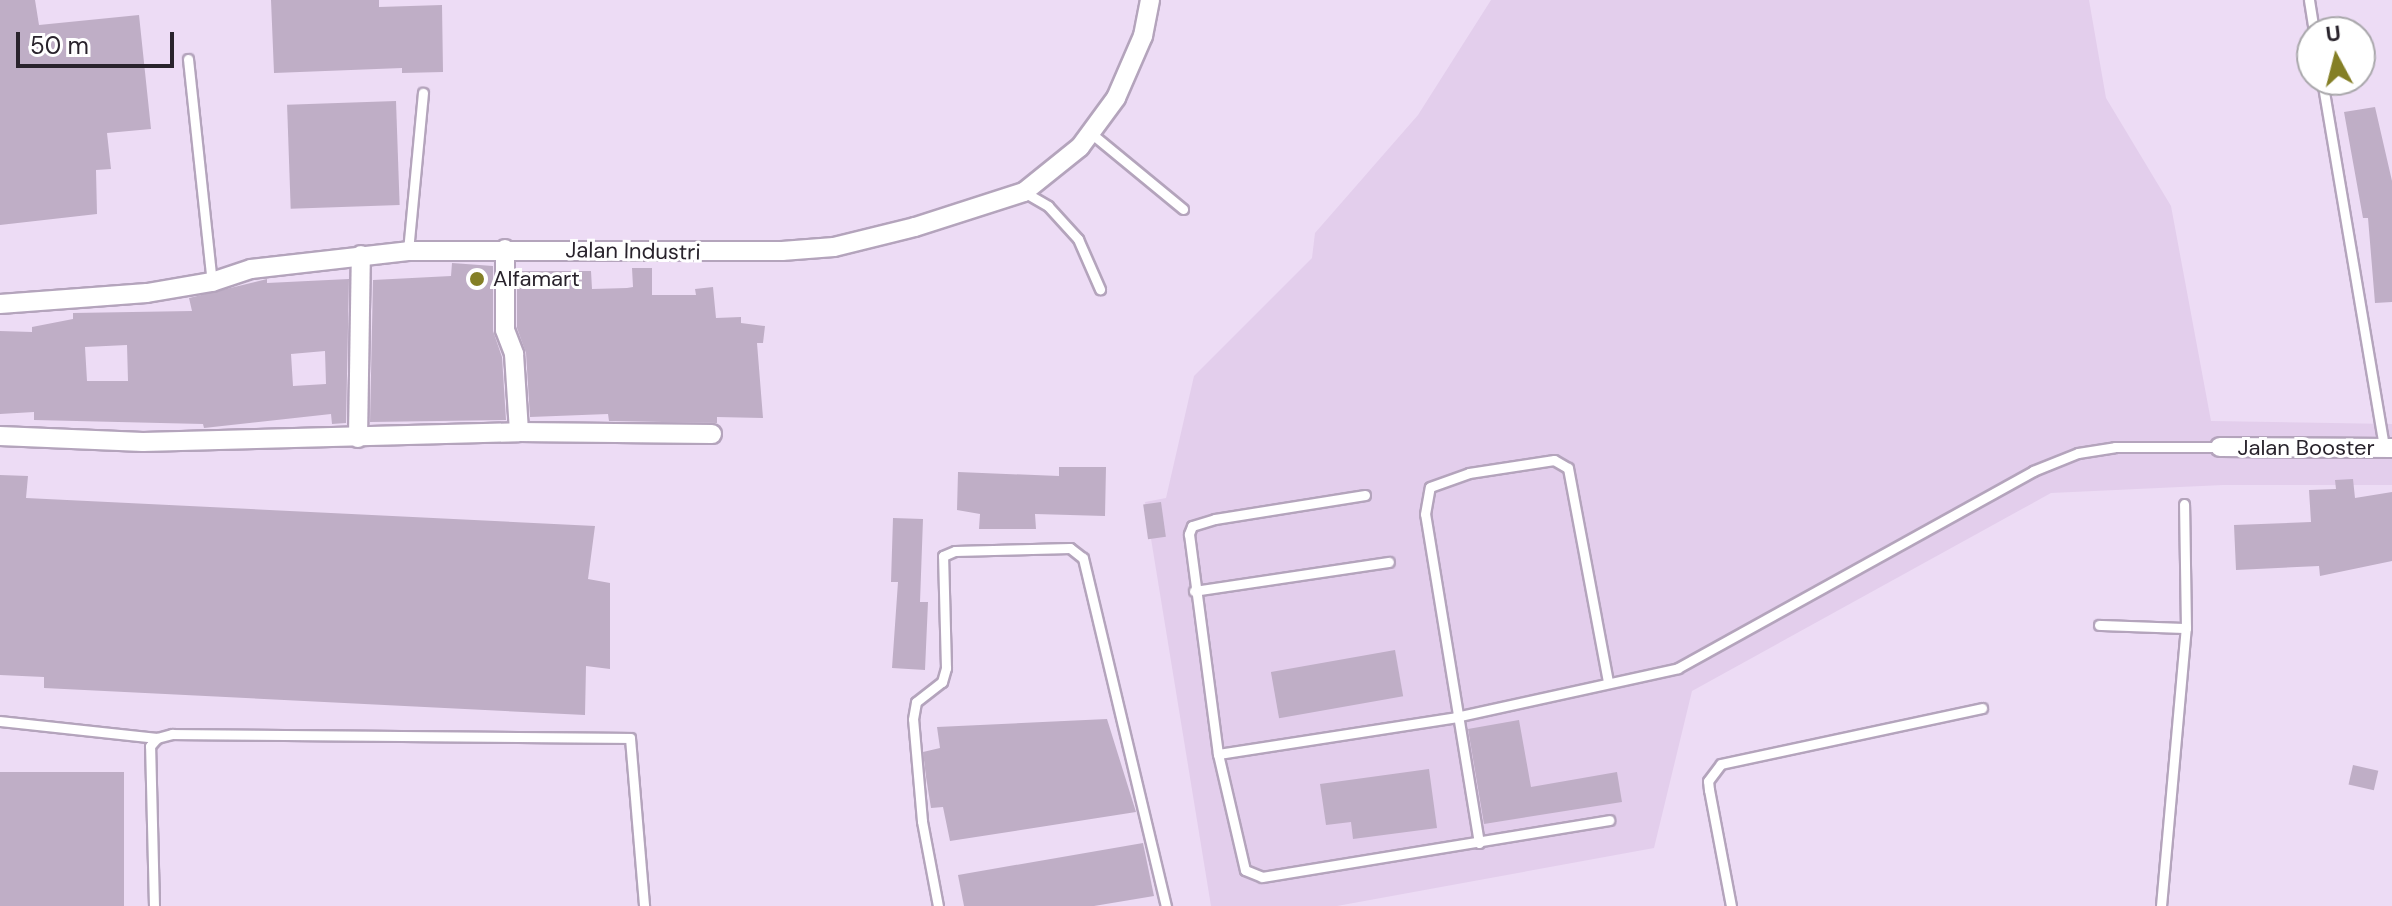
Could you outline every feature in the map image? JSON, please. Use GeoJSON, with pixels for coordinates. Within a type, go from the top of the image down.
{"type":"FeatureCollection","features":[{"type":"Feature","properties":{"kind":"street","name":"Jalan Industri"},"geometry":{"type":"LineString","coordinates":[[0,304],[147,293],[212,282],[251,269],[408,251],[749,252],[834,247],[1024,192],[1059,168],[1092,134],[1136,54],[1150,0]]}},
{"type":"Feature","properties":{"kind":"street"},"geometry":{"type":"LineString","coordinates":[[505,249],[505,330],[514,354],[519,432]]}},
{"type":"Feature","properties":{"kind":"street"},"geometry":{"type":"LineString","coordinates":[[358,438],[361,255]]}},
{"type":"Feature","properties":{"kind":"street"},"geometry":{"type":"LineString","coordinates":[[0,436],[143,442],[519,432],[712,434]]}},
{"type":"Feature","properties":{"kind":"street","name":"Jalan Booster"},"geometry":{"type":"LineString","coordinates":[[2220,447],[2388,448]]}},
{"type":"Feature","properties":{"kind":"lane"},"geometry":{"type":"LineString","coordinates":[[188,59],[212,282]]}},
{"type":"Feature","properties":{"kind":"lane"},"geometry":{"type":"LineString","coordinates":[[408,251],[423,93]]}},
{"type":"Feature","properties":{"kind":"lane"},"geometry":{"type":"LineString","coordinates":[[2325,96],[2388,448]]}},
{"type":"Feature","properties":{"kind":"lane"},"geometry":{"type":"LineString","coordinates":[[1092,134],[1183,209]]}},
{"type":"Feature","properties":{"kind":"lane"},"geometry":{"type":"LineString","coordinates":[[1024,192],[1048,206],[1078,239],[1100,289]]}},
{"type":"Feature","properties":{"kind":"lane"},"geometry":{"type":"LineString","coordinates":[[1218,754],[1456,717],[1608,682],[1646,678],[1707,655],[2033,471],[2078,453],[2115,447],[2220,447]]}},
{"type":"Feature","properties":{"kind":"lane"},"geometry":{"type":"LineString","coordinates":[[1479,843],[1456,717],[1426,497],[1430,487],[1469,473],[1554,460],[1568,468],[1608,682]]}},
{"type":"Feature","properties":{"kind":"lane"},"geometry":{"type":"LineString","coordinates":[[1365,495],[1192,526],[1194,591],[1218,754],[1239,853],[1249,875],[1479,843],[1609,820]]}},
{"type":"Feature","properties":{"kind":"lane"},"geometry":{"type":"LineString","coordinates":[[2161,906],[2186,628],[2184,504]]}},
{"type":"Feature","properties":{"kind":"lane"},"geometry":{"type":"LineString","coordinates":[[938,906],[922,821],[913,719],[916,702],[942,682],[946,668],[943,556],[967,550],[1070,548],[1083,558],[1166,906]]}},
{"type":"Feature","properties":{"kind":"lane"},"geometry":{"type":"LineString","coordinates":[[1194,591],[1389,562]]}},
{"type":"Feature","properties":{"kind":"lane"},"geometry":{"type":"LineString","coordinates":[[2099,625],[2186,628]]}},
{"type":"Feature","properties":{"kind":"lane"},"geometry":{"type":"LineString","coordinates":[[1731,906],[1709,790],[1712,773],[1721,764],[1982,708]]}},
{"type":"Feature","properties":{"kind":"lane"},"geometry":{"type":"LineString","coordinates":[[0,721],[157,738],[188,734],[630,738],[644,906]]}},
{"type":"Feature","properties":{"kind":"lane"},"geometry":{"type":"LineString","coordinates":[[154,906],[150,746],[157,738]]}},
{"type":"Feature","properties":{"kind":"shaded area"},"geometry":{"type":"Polygon","coordinates":[[[1491,0],[2089,0],[2106,98],[2171,206],[2211,421],[2392,424],[2392,485],[2223,485],[2051,493],[1692,691],[1654,848],[1337,906],[1211,906],[1145,502],[1166,498],[1194,376],[1312,258],[1315,233],[1418,115],[1491,0]]]}},
{"type":"Feature","properties":{"kind":"building"},"geometry":{"type":"Polygon","coordinates":[[[0,0],[35,0],[39,25],[139,15],[151,129],[107,133],[111,169],[96,170],[97,214],[0,225],[0,0]]]}},
{"type":"Feature","properties":{"kind":"building"},"geometry":{"type":"Polygon","coordinates":[[[271,0],[379,0],[379,7],[442,5],[443,72],[402,73],[402,68],[274,73],[271,0]]]}},
{"type":"Feature","properties":{"kind":"building"},"geometry":{"type":"Polygon","coordinates":[[[396,101],[400,205],[291,209],[287,105],[396,101]]]}},
{"type":"Feature","properties":{"kind":"building"},"geometry":{"type":"Polygon","coordinates":[[[2375,107],[2392,181],[2392,302],[2375,303],[2368,218],[2363,218],[2344,112],[2375,107]]]}},
{"type":"Feature","properties":{"kind":"building"},"geometry":{"type":"Polygon","coordinates":[[[452,263],[493,266],[493,331],[502,357],[506,420],[370,422],[373,280],[451,276],[452,263]]]}},
{"type":"Feature","properties":{"kind":"building"},"geometry":{"type":"Polygon","coordinates":[[[632,268],[652,268],[652,295],[696,295],[695,289],[713,287],[716,318],[741,317],[741,323],[765,326],[763,343],[757,343],[763,418],[717,417],[717,423],[609,421],[608,414],[530,417],[526,353],[517,328],[517,271],[591,271],[592,289],[633,287],[632,268]]]}},
{"type":"Feature","properties":{"kind":"building"},"geometry":{"type":"Polygon","coordinates":[[[267,279],[267,283],[349,279],[346,423],[332,424],[331,414],[204,428],[203,424],[34,420],[34,412],[0,414],[0,331],[32,332],[32,327],[73,319],[73,313],[192,311],[189,298],[267,279]],[[127,345],[85,347],[87,381],[128,381],[127,345]],[[325,351],[291,354],[293,386],[326,384],[325,351]]]}},
{"type":"Feature","properties":{"kind":"building"},"geometry":{"type":"Polygon","coordinates":[[[1059,467],[1106,467],[1105,516],[1035,514],[1036,529],[979,529],[980,514],[957,510],[958,472],[1059,476],[1059,467]]]}},
{"type":"Feature","properties":{"kind":"building"},"geometry":{"type":"Polygon","coordinates":[[[0,475],[28,476],[26,498],[595,526],[588,579],[610,583],[610,669],[586,666],[585,715],[44,688],[44,677],[0,675],[0,475]]]}},
{"type":"Feature","properties":{"kind":"building"},"geometry":{"type":"Polygon","coordinates":[[[2353,479],[2355,498],[2392,492],[2392,561],[2320,576],[2319,566],[2236,570],[2234,525],[2311,522],[2309,490],[2336,489],[2335,480],[2353,479]]]}},
{"type":"Feature","properties":{"kind":"building"},"geometry":{"type":"Polygon","coordinates":[[[1161,502],[1166,537],[1148,539],[1143,505],[1161,502]]]}},
{"type":"Feature","properties":{"kind":"building"},"geometry":{"type":"Polygon","coordinates":[[[893,518],[923,519],[920,602],[928,602],[925,670],[892,668],[898,582],[891,582],[893,518]]]}},
{"type":"Feature","properties":{"kind":"building"},"geometry":{"type":"Polygon","coordinates":[[[1395,650],[1403,696],[1279,718],[1271,672],[1395,650]]]}},
{"type":"Feature","properties":{"kind":"building"},"geometry":{"type":"Polygon","coordinates":[[[1107,719],[1136,812],[950,841],[943,807],[931,808],[923,752],[940,748],[937,727],[1107,719]]]}},
{"type":"Feature","properties":{"kind":"building"},"geometry":{"type":"Polygon","coordinates":[[[1519,720],[1531,787],[1617,772],[1622,802],[1484,824],[1468,729],[1519,720]]]}},
{"type":"Feature","properties":{"kind":"building"},"geometry":{"type":"Polygon","coordinates":[[[2353,765],[2378,771],[2374,790],[2349,784],[2353,765]]]}},
{"type":"Feature","properties":{"kind":"building"},"geometry":{"type":"Polygon","coordinates":[[[1429,769],[1437,828],[1353,839],[1351,822],[1326,825],[1320,784],[1429,769]]]}},
{"type":"Feature","properties":{"kind":"building"},"geometry":{"type":"Polygon","coordinates":[[[0,772],[124,772],[124,906],[0,906],[0,772]]]}},
{"type":"Feature","properties":{"kind":"building"},"geometry":{"type":"Polygon","coordinates":[[[1143,843],[1154,896],[1094,906],[964,906],[958,875],[1143,843]]]}},
{"type":"Feature","properties":{"kind":"place","name":"Alfamart"},"geometry":{"type":"Point","coordinates":[477,279]}}]}
